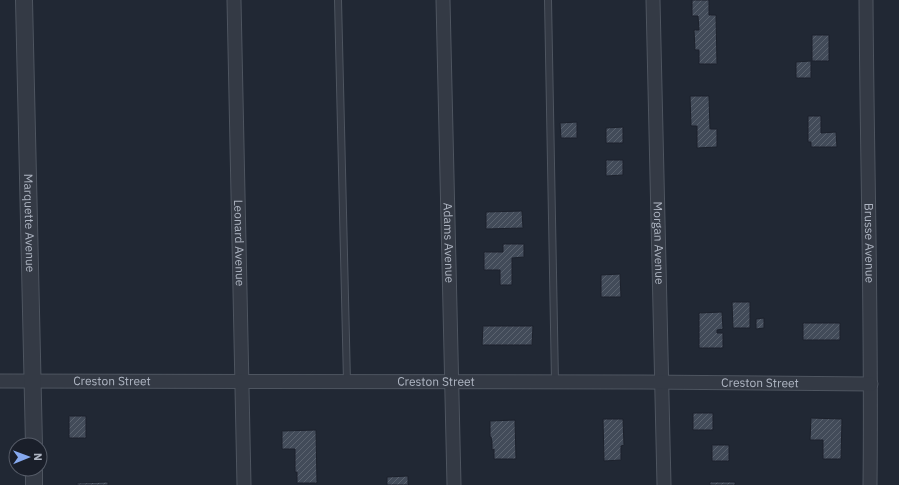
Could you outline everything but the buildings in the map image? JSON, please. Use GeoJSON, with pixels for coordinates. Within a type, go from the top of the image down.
{"type":"FeatureCollection","features":[{"type":"Feature","properties":{"kind":"street","name":"Marquette Avenue"},"geometry":{"type":"LineString","coordinates":[[24,0],[34,437]]}},
{"type":"Feature","properties":{"kind":"street","name":"Leonard Avenue"},"geometry":{"type":"LineString","coordinates":[[234,0],[244,485]]}},
{"type":"Feature","properties":{"kind":"street","name":"Adams Avenue"},"geometry":{"type":"LineString","coordinates":[[443,0],[454,485]]}},
{"type":"Feature","properties":{"kind":"street","name":"Morgan Avenue"},"geometry":{"type":"LineString","coordinates":[[653,0],[664,485]]}},
{"type":"Feature","properties":{"kind":"street","name":"Brusse Avenue"},"geometry":{"type":"LineString","coordinates":[[866,0],[871,384],[870,485]]}},
{"type":"Feature","properties":{"kind":"street","name":"Creston Street"},"geometry":{"type":"LineString","coordinates":[[0,381],[871,384]]}},
{"type":"Feature","properties":{"kind":"lane"},"geometry":{"type":"LineString","coordinates":[[338,0],[347,382]]}},
{"type":"Feature","properties":{"kind":"lane"},"geometry":{"type":"LineString","coordinates":[[548,0],[555,383]]}}]}
